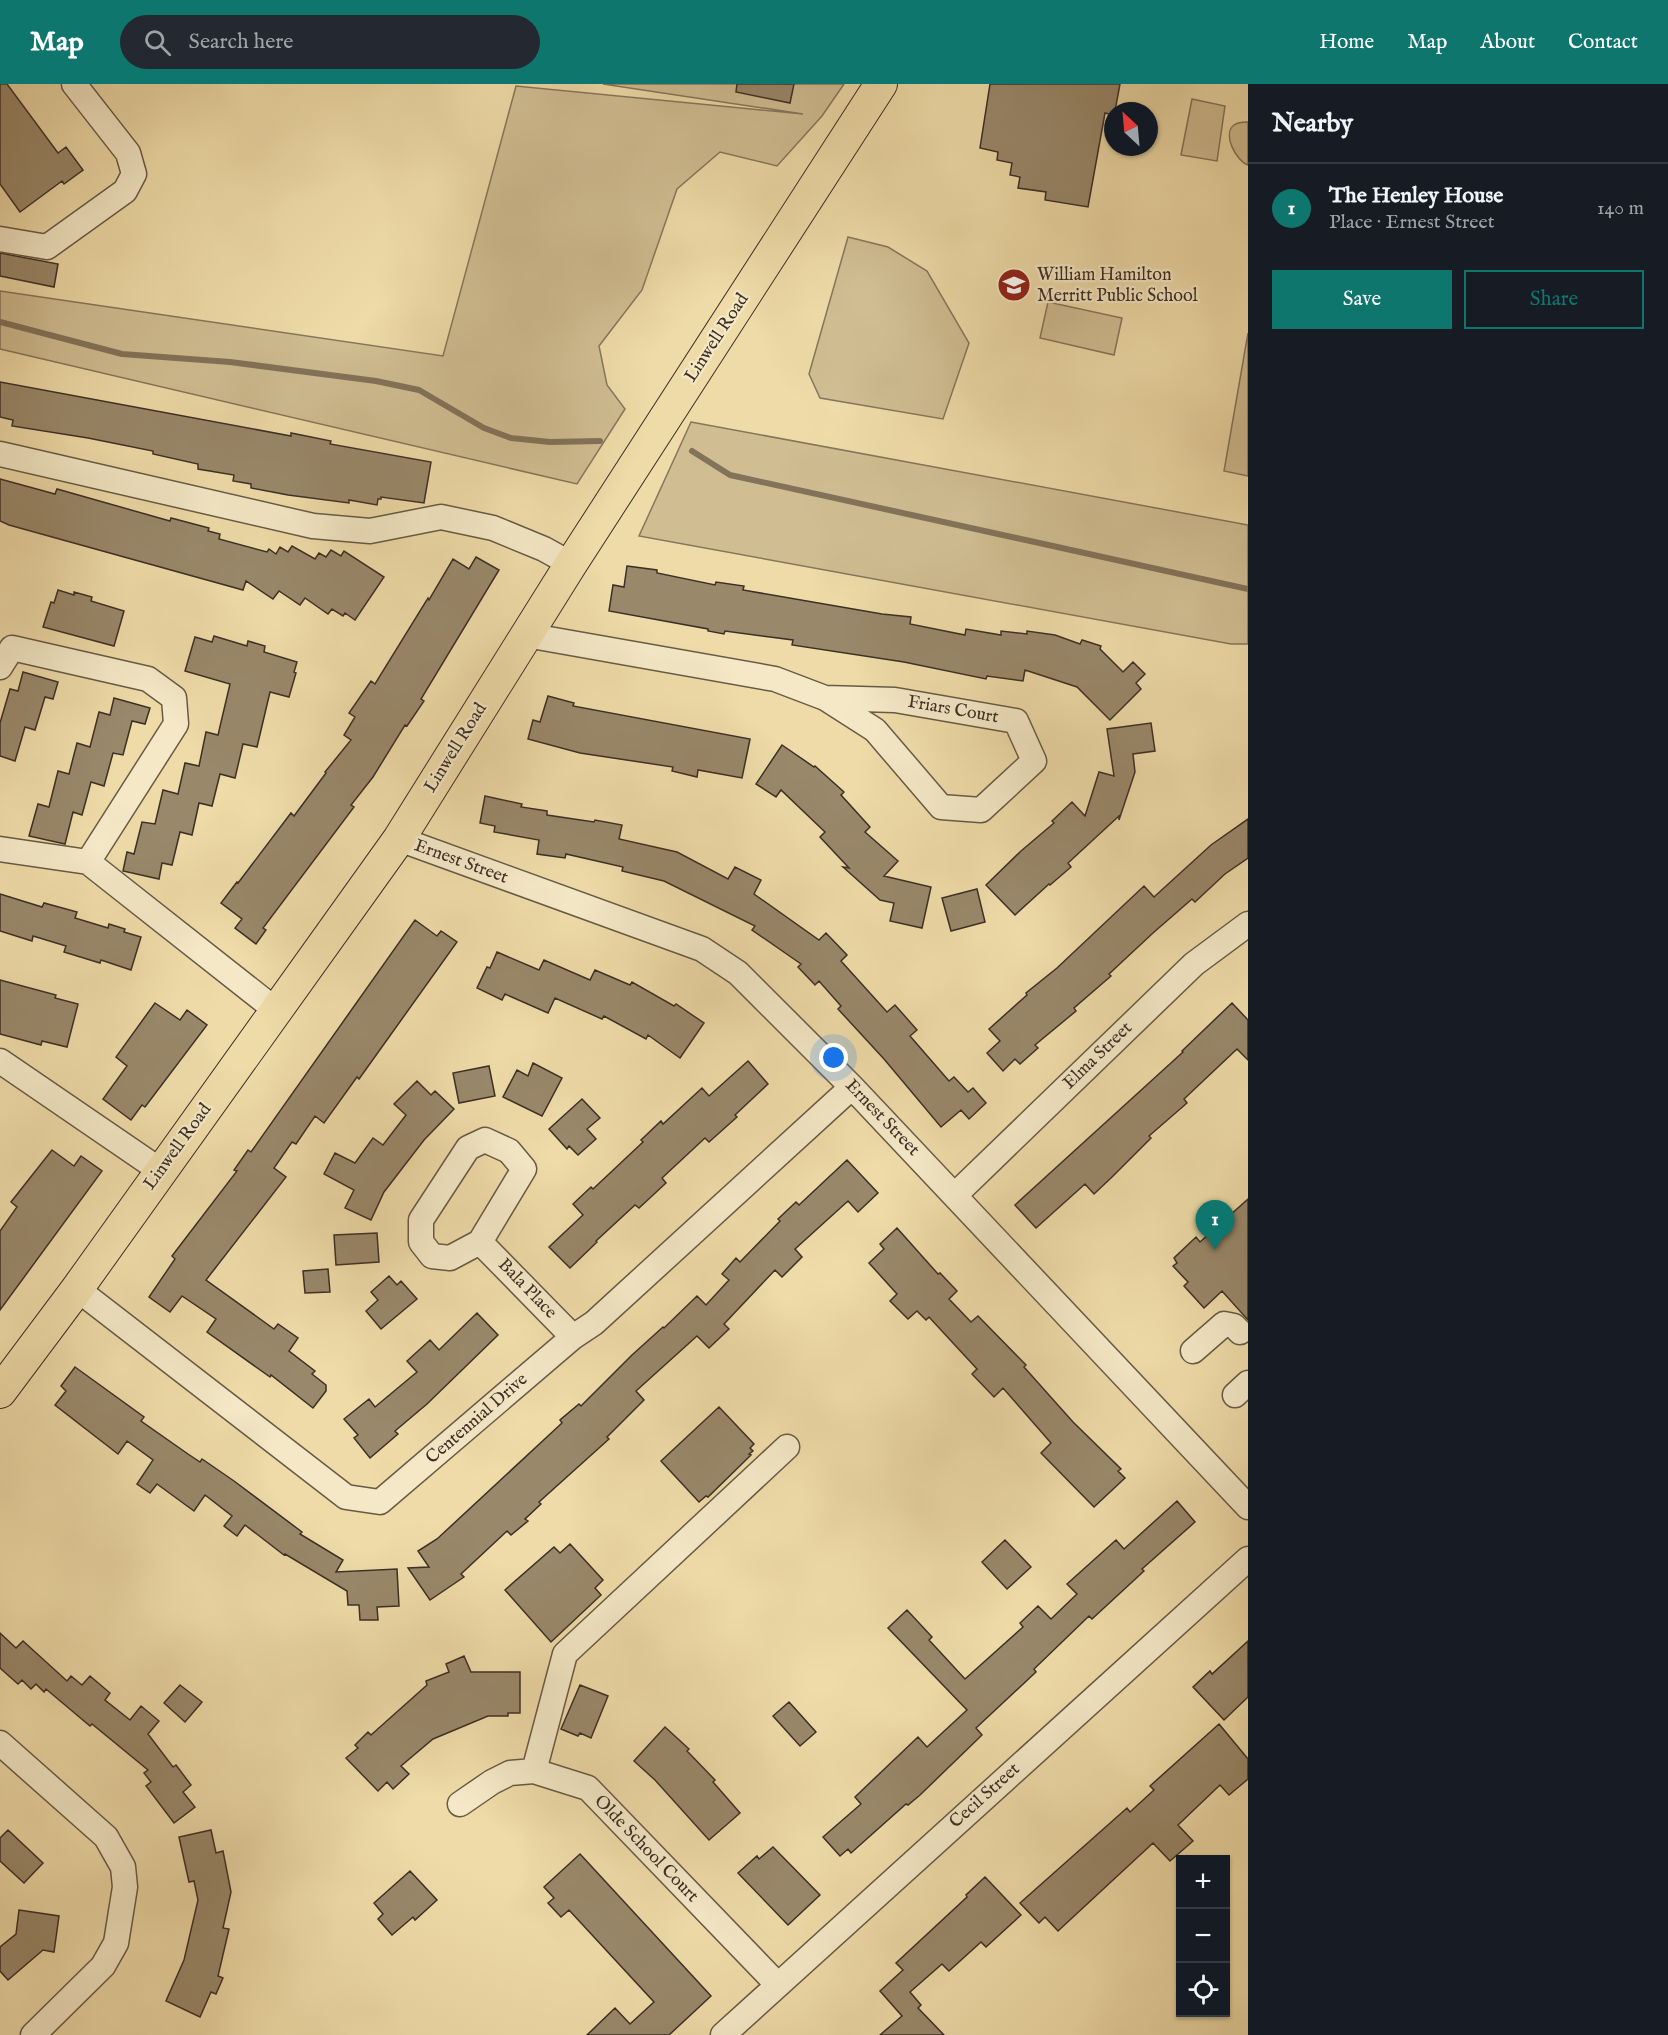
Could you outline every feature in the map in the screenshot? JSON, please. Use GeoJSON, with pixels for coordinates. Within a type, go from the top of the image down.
{"type":"FeatureCollection","features":[{"type":"Feature","properties":{"kind":"main road","name":"Linwell Road"},"geometry":{"type":"LineString","coordinates":[[0,1392],[77,1289],[399,839],[570,564],[881,84]]}},
{"type":"Feature","properties":{"kind":"street"},"geometry":{"type":"LineString","coordinates":[[0,238],[46,247],[125,191],[134,174],[129,153],[74,84]]}},
{"type":"Feature","properties":{"kind":"street"},"geometry":{"type":"LineString","coordinates":[[0,453],[313,526],[370,531],[441,517],[493,528],[544,549],[570,564]]}},
{"type":"Feature","properties":{"kind":"street","name":"Friars Court"},"geometry":{"type":"LineString","coordinates":[[526,635],[775,680],[825,698],[875,730],[941,807],[981,810],[1034,760],[1016,721],[895,700],[825,698]]}},
{"type":"Feature","properties":{"kind":"street"},"geometry":{"type":"LineString","coordinates":[[0,667],[12,648],[148,678],[174,698],[176,724],[88,862]]}},
{"type":"Feature","properties":{"kind":"street","name":"Ernest Street"},"geometry":{"type":"LineString","coordinates":[[399,839],[702,948],[738,974],[852,1087],[1248,1507]]}},
{"type":"Feature","properties":{"kind":"street"},"geometry":{"type":"LineString","coordinates":[[0,849],[88,862],[277,1011]]}},
{"type":"Feature","properties":{"kind":"street","name":"Elma Street"},"geometry":{"type":"LineString","coordinates":[[955,1196],[1194,964],[1248,924]]}},
{"type":"Feature","properties":{"kind":"street"},"geometry":{"type":"LineString","coordinates":[[0,1061],[161,1171]]}},
{"type":"Feature","properties":{"kind":"street","name":"Centennial Drive"},"geometry":{"type":"LineString","coordinates":[[77,1289],[346,1497],[380,1503],[573,1337],[594,1323],[852,1087]]}},
{"type":"Feature","properties":{"kind":"street"},"geometry":{"type":"LineString","coordinates":[[485,1140],[509,1151],[524,1169],[480,1242],[450,1258],[432,1256],[421,1242],[421,1220],[468,1148],[485,1140]]}},
{"type":"Feature","properties":{"kind":"street","name":"Bala Place"},"geometry":{"type":"LineString","coordinates":[[480,1242],[573,1337]]}},
{"type":"Feature","properties":{"kind":"street"},"geometry":{"type":"LineString","coordinates":[[1193,1351],[1224,1324],[1234,1326],[1240,1332]]}},
{"type":"Feature","properties":{"kind":"street"},"geometry":{"type":"LineString","coordinates":[[534,1771],[565,1654],[787,1448]]}},
{"type":"Feature","properties":{"kind":"street","name":"Cecil Street"},"geometry":{"type":"LineString","coordinates":[[723,2035],[1248,1559]]}},
{"type":"Feature","properties":{"kind":"street"},"geometry":{"type":"LineString","coordinates":[[0,1743],[106,1837],[123,1867],[125,1887],[116,1943],[103,1966],[33,2035]]}},
{"type":"Feature","properties":{"kind":"street","name":"Olde School Court"},"geometry":{"type":"LineString","coordinates":[[460,1804],[492,1782],[510,1773],[534,1771],[588,1788],[777,1984]]}},
{"type":"Feature","properties":{"kind":"shaded area"},"geometry":{"type":"Polygon","coordinates":[[[603,84],[844,84],[822,116],[777,166],[720,152],[677,189],[642,290],[599,346],[607,385],[625,409],[577,484],[0,349],[0,291],[443,356],[516,86],[803,114],[603,84]]]}},
{"type":"Feature","properties":{"kind":"shaded area"},"geometry":{"type":"Polygon","coordinates":[[[1192,99],[1225,106],[1217,161],[1181,155],[1192,99]]]}},
{"type":"Feature","properties":{"kind":"shaded area"},"geometry":{"type":"Polygon","coordinates":[[[1248,122],[1248,165],[1243,163],[1235,153],[1229,134],[1234,125],[1248,122]]]}},
{"type":"Feature","properties":{"kind":"shaded area"},"geometry":{"type":"Polygon","coordinates":[[[848,237],[888,247],[927,271],[969,343],[943,419],[820,398],[809,374],[848,237]]]}},
{"type":"Feature","properties":{"kind":"shaded area"},"geometry":{"type":"Polygon","coordinates":[[[1048,302],[1122,318],[1114,355],[1040,338],[1048,302]]]}},
{"type":"Feature","properties":{"kind":"shaded area"},"geometry":{"type":"Polygon","coordinates":[[[1248,333],[1248,476],[1224,471],[1248,333]]]}},
{"type":"Feature","properties":{"kind":"shaded area"},"geometry":{"type":"Polygon","coordinates":[[[691,422],[1248,525],[1248,644],[1231,644],[639,536],[691,422]]]}},
{"type":"Feature","properties":{"kind":"building"},"geometry":{"type":"Polygon","coordinates":[[[0,84],[7,84],[58,153],[66,147],[83,170],[64,184],[62,181],[20,212],[0,184],[0,84]]]}},
{"type":"Feature","properties":{"kind":"building"},"geometry":{"type":"Polygon","coordinates":[[[737,84],[794,84],[790,103],[736,92],[737,84]]]}},
{"type":"Feature","properties":{"kind":"building"},"geometry":{"type":"Polygon","coordinates":[[[990,84],[1120,84],[1117,102],[1104,102],[1104,119],[1088,207],[1045,200],[1046,192],[1018,188],[1020,177],[1010,175],[1012,163],[997,160],[998,152],[980,148],[990,84]]]}},
{"type":"Feature","properties":{"kind":"building"},"geometry":{"type":"Polygon","coordinates":[[[0,253],[58,264],[54,287],[0,276],[0,253]]]}},
{"type":"Feature","properties":{"kind":"building"},"geometry":{"type":"Polygon","coordinates":[[[0,382],[291,436],[291,433],[331,441],[330,444],[431,462],[424,503],[381,497],[377,505],[349,500],[349,503],[288,495],[251,488],[251,484],[233,481],[234,475],[198,469],[198,464],[153,454],[153,451],[12,426],[13,420],[0,417],[0,382]]]}},
{"type":"Feature","properties":{"kind":"building"},"geometry":{"type":"Polygon","coordinates":[[[0,479],[55,494],[57,489],[170,521],[171,518],[209,528],[208,531],[220,534],[219,539],[267,552],[269,549],[276,554],[280,547],[288,552],[292,546],[315,559],[319,553],[326,557],[331,550],[341,556],[344,551],[384,577],[355,620],[345,613],[343,616],[332,609],[328,614],[305,598],[300,605],[279,591],[273,599],[246,581],[243,590],[9,525],[0,521],[0,479]]]}},
{"type":"Feature","properties":{"kind":"building"},"geometry":{"type":"Polygon","coordinates":[[[476,557],[499,570],[421,699],[424,701],[407,726],[405,725],[373,777],[351,805],[354,807],[263,928],[266,930],[256,944],[235,928],[242,919],[221,903],[291,813],[294,816],[351,740],[344,735],[355,717],[349,713],[371,681],[375,684],[453,559],[469,569],[476,557]]]}},
{"type":"Feature","properties":{"kind":"building"},"geometry":{"type":"Polygon","coordinates":[[[627,566],[657,570],[657,573],[715,585],[716,582],[744,586],[743,590],[911,617],[910,624],[965,635],[966,629],[1001,635],[1001,631],[1027,634],[1027,631],[1055,635],[1080,644],[1082,640],[1101,646],[1100,649],[1123,672],[1133,662],[1145,674],[1136,683],[1141,689],[1110,720],[1077,687],[1025,670],[1023,681],[987,676],[986,679],[904,662],[792,645],[793,640],[725,631],[724,634],[609,611],[613,585],[624,587],[627,566]]]}},
{"type":"Feature","properties":{"kind":"building"},"geometry":{"type":"Polygon","coordinates":[[[58,590],[92,597],[91,601],[124,611],[114,646],[43,627],[51,602],[54,603],[58,590]]]}},
{"type":"Feature","properties":{"kind":"building"},"geometry":{"type":"Polygon","coordinates":[[[214,636],[247,646],[248,641],[265,646],[264,652],[297,662],[289,697],[270,692],[257,747],[243,744],[235,778],[220,774],[212,806],[199,803],[192,835],[180,832],[172,865],[162,863],[159,879],[123,871],[127,852],[134,854],[142,822],[155,824],[163,790],[178,794],[185,763],[199,766],[206,732],[218,735],[230,684],[185,671],[195,637],[212,642],[214,636]]]}},
{"type":"Feature","properties":{"kind":"building"},"geometry":{"type":"Polygon","coordinates":[[[23,672],[58,682],[53,699],[45,697],[35,730],[25,727],[15,761],[0,756],[0,723],[10,689],[18,691],[23,672]]]}},
{"type":"Feature","properties":{"kind":"building"},"geometry":{"type":"Polygon","coordinates":[[[548,696],[574,703],[573,706],[750,739],[742,778],[698,770],[697,777],[672,771],[673,767],[580,753],[528,739],[533,720],[540,722],[548,696]]]}},
{"type":"Feature","properties":{"kind":"building"},"geometry":{"type":"Polygon","coordinates":[[[114,698],[150,708],[145,724],[132,721],[123,755],[113,753],[104,786],[91,782],[82,815],[73,812],[65,844],[29,836],[38,804],[49,807],[58,771],[69,774],[77,743],[90,747],[99,712],[110,715],[114,698]]]}},
{"type":"Feature","properties":{"kind":"building"},"geometry":{"type":"Polygon","coordinates":[[[1151,723],[1155,751],[1133,754],[1135,772],[1119,820],[1119,816],[1068,863],[1071,867],[1015,915],[986,885],[1054,823],[1052,821],[1072,802],[1085,816],[1099,772],[1114,776],[1107,729],[1151,723]]]}},
{"type":"Feature","properties":{"kind":"building"},"geometry":{"type":"Polygon","coordinates":[[[782,745],[815,766],[844,792],[841,795],[870,827],[865,832],[898,861],[884,876],[931,887],[922,928],[890,921],[894,903],[880,900],[843,867],[849,868],[820,837],[825,832],[781,790],[776,797],[756,784],[782,745]]]}},
{"type":"Feature","properties":{"kind":"building"},"geometry":{"type":"Polygon","coordinates":[[[485,796],[522,804],[521,807],[547,811],[547,815],[622,825],[619,839],[677,852],[728,879],[735,867],[761,880],[754,894],[819,940],[826,933],[847,955],[841,961],[887,1012],[895,1005],[917,1030],[910,1036],[949,1081],[954,1077],[968,1092],[973,1088],[986,1103],[969,1119],[961,1110],[941,1127],[838,1009],[841,1006],[819,981],[815,985],[798,967],[801,964],[752,930],[755,926],[664,881],[622,871],[623,867],[566,854],[565,858],[537,854],[539,840],[494,832],[495,826],[480,823],[485,796]]]}},
{"type":"Feature","properties":{"kind":"building"},"geometry":{"type":"Polygon","coordinates":[[[1248,819],[1248,858],[1225,874],[1195,902],[1192,899],[1153,933],[1109,974],[1111,976],[1074,1008],[1076,1011],[1035,1045],[1038,1048],[1020,1064],[1015,1059],[1003,1071],[987,1053],[1000,1041],[989,1029],[1144,886],[1154,897],[1211,845],[1248,819]]]}},
{"type":"Feature","properties":{"kind":"building"},"geometry":{"type":"Polygon","coordinates":[[[977,889],[985,922],[951,931],[942,898],[977,889]]]}},
{"type":"Feature","properties":{"kind":"building"},"geometry":{"type":"Polygon","coordinates":[[[0,894],[42,907],[44,903],[77,912],[75,918],[108,928],[109,924],[141,937],[131,970],[101,960],[100,963],[64,952],[66,946],[33,936],[32,941],[0,931],[0,894]]]}},
{"type":"Feature","properties":{"kind":"building"},"geometry":{"type":"Polygon","coordinates":[[[415,920],[437,936],[441,931],[457,942],[359,1079],[357,1077],[324,1123],[315,1116],[296,1144],[292,1142],[274,1168],[286,1177],[206,1280],[274,1329],[278,1324],[298,1338],[289,1351],[315,1371],[312,1374],[326,1385],[326,1391],[313,1408],[271,1375],[270,1377],[207,1332],[216,1319],[182,1296],[170,1312],[149,1297],[175,1259],[172,1256],[237,1171],[234,1170],[248,1150],[251,1152],[415,920]]]}},
{"type":"Feature","properties":{"kind":"building"},"geometry":{"type":"Polygon","coordinates":[[[497,952],[539,970],[544,960],[590,980],[595,970],[630,985],[632,982],[674,1006],[676,1004],[704,1023],[680,1058],[648,1035],[646,1039],[604,1016],[602,1019],[555,998],[548,1013],[505,994],[502,1000],[477,988],[497,952]]]}},
{"type":"Feature","properties":{"kind":"building"},"geometry":{"type":"Polygon","coordinates":[[[0,980],[56,995],[55,998],[78,1004],[67,1047],[42,1041],[41,1045],[0,1034],[0,980]]]}},
{"type":"Feature","properties":{"kind":"building"},"geometry":{"type":"Polygon","coordinates":[[[155,1003],[180,1020],[187,1010],[207,1025],[145,1107],[142,1105],[131,1120],[103,1099],[127,1066],[116,1057],[155,1003]]]}},
{"type":"Feature","properties":{"kind":"building"},"geometry":{"type":"Polygon","coordinates":[[[1232,1003],[1248,1020],[1248,1060],[1237,1049],[1184,1099],[1187,1103],[1149,1136],[1151,1138],[1094,1194],[1085,1184],[1036,1228],[1015,1205],[1183,1052],[1232,1003]]]}},
{"type":"Feature","properties":{"kind":"building"},"geometry":{"type":"Polygon","coordinates":[[[748,1061],[768,1084],[735,1115],[737,1117],[709,1142],[705,1138],[662,1178],[666,1183],[639,1208],[635,1205],[570,1268],[549,1247],[583,1215],[573,1204],[591,1187],[593,1189],[643,1142],[641,1140],[661,1121],[663,1124],[702,1088],[709,1096],[748,1061]]]}},
{"type":"Feature","properties":{"kind":"building"},"geometry":{"type":"Polygon","coordinates":[[[533,1063],[562,1078],[542,1116],[503,1097],[517,1070],[528,1076],[533,1063]]]}},
{"type":"Feature","properties":{"kind":"building"},"geometry":{"type":"Polygon","coordinates":[[[489,1066],[495,1096],[459,1103],[453,1073],[489,1066]]]}},
{"type":"Feature","properties":{"kind":"building"},"geometry":{"type":"Polygon","coordinates":[[[417,1081],[431,1095],[435,1091],[454,1109],[424,1140],[384,1192],[371,1220],[345,1208],[354,1190],[324,1174],[335,1153],[355,1163],[373,1138],[383,1145],[406,1115],[394,1104],[417,1081]]]}},
{"type":"Feature","properties":{"kind":"building"},"geometry":{"type":"Polygon","coordinates":[[[582,1099],[600,1118],[587,1129],[596,1139],[578,1155],[569,1146],[567,1149],[549,1129],[582,1099]]]}},
{"type":"Feature","properties":{"kind":"building"},"geometry":{"type":"Polygon","coordinates":[[[52,1150],[74,1166],[81,1156],[102,1171],[0,1310],[0,1231],[17,1207],[11,1202],[52,1150]]]}},
{"type":"Feature","properties":{"kind":"building"},"geometry":{"type":"Polygon","coordinates":[[[847,1160],[878,1193],[858,1212],[848,1201],[795,1249],[802,1257],[782,1277],[775,1270],[724,1324],[729,1329],[709,1348],[697,1336],[636,1391],[644,1400],[607,1437],[609,1439],[539,1502],[541,1504],[525,1519],[528,1521],[511,1535],[507,1531],[461,1574],[464,1577],[430,1600],[408,1568],[429,1567],[418,1551],[437,1539],[562,1423],[560,1420],[579,1404],[581,1406],[632,1355],[697,1296],[706,1305],[729,1280],[722,1274],[736,1258],[740,1262],[780,1221],[778,1219],[796,1202],[799,1205],[847,1160]]]}},
{"type":"Feature","properties":{"kind":"building"},"geometry":{"type":"Polygon","coordinates":[[[1248,1199],[1248,1320],[1222,1291],[1204,1308],[1184,1286],[1188,1282],[1173,1266],[1177,1263],[1174,1258],[1196,1237],[1200,1242],[1248,1199]]]}},
{"type":"Feature","properties":{"kind":"building"},"geometry":{"type":"Polygon","coordinates":[[[897,1228],[938,1274],[940,1273],[957,1291],[949,1299],[971,1322],[978,1316],[1026,1365],[1024,1367],[1073,1422],[1121,1469],[1118,1471],[1125,1478],[1094,1507],[1041,1453],[1051,1443],[1003,1388],[994,1397],[972,1374],[977,1369],[929,1317],[926,1320],[917,1311],[908,1319],[890,1301],[897,1294],[869,1263],[884,1249],[880,1244],[897,1228]]]}},
{"type":"Feature","properties":{"kind":"building"},"geometry":{"type":"Polygon","coordinates":[[[377,1233],[379,1262],[336,1265],[334,1235],[377,1233]]]}},
{"type":"Feature","properties":{"kind":"building"},"geometry":{"type":"Polygon","coordinates":[[[328,1269],[330,1292],[305,1293],[303,1271],[328,1269]]]}},
{"type":"Feature","properties":{"kind":"building"},"geometry":{"type":"Polygon","coordinates":[[[389,1276],[397,1285],[401,1281],[417,1299],[381,1329],[366,1311],[378,1300],[371,1292],[389,1276]]]}},
{"type":"Feature","properties":{"kind":"building"},"geometry":{"type":"Polygon","coordinates":[[[477,1313],[498,1335],[427,1404],[395,1431],[398,1434],[370,1458],[354,1438],[358,1435],[344,1419],[369,1399],[375,1407],[417,1372],[407,1361],[430,1340],[439,1350],[477,1313]]]}},
{"type":"Feature","properties":{"kind":"building"},"geometry":{"type":"Polygon","coordinates":[[[75,1367],[144,1417],[141,1421],[200,1462],[202,1459],[234,1481],[302,1532],[300,1534],[343,1560],[336,1572],[397,1569],[399,1606],[377,1607],[378,1620],[360,1620],[359,1605],[348,1605],[347,1591],[284,1555],[245,1525],[237,1536],[224,1526],[232,1516],[205,1495],[194,1511],[157,1484],[150,1493],[137,1484],[153,1460],[127,1441],[118,1454],[55,1405],[66,1391],[61,1386],[75,1367]]]}},
{"type":"Feature","properties":{"kind":"building"},"geometry":{"type":"Polygon","coordinates":[[[719,1407],[754,1444],[750,1448],[753,1451],[708,1497],[706,1496],[699,1502],[661,1461],[719,1407]]]}},
{"type":"Feature","properties":{"kind":"building"},"geometry":{"type":"Polygon","coordinates":[[[1177,1501],[1195,1522],[1142,1569],[1144,1571],[1092,1619],[1089,1616],[1034,1669],[1036,1672],[976,1728],[982,1735],[920,1795],[908,1805],[906,1804],[851,1853],[848,1849],[840,1856],[823,1837],[861,1804],[855,1797],[918,1737],[927,1747],[967,1710],[888,1628],[907,1610],[932,1637],[929,1640],[965,1679],[1023,1627],[1020,1623],[1038,1606],[1051,1619],[1077,1594],[1067,1584],[1116,1540],[1124,1549],[1177,1501]]]}},
{"type":"Feature","properties":{"kind":"building"},"geometry":{"type":"Polygon","coordinates":[[[1005,1540],[1031,1567],[1007,1589],[982,1562],[1005,1540]]]}},
{"type":"Feature","properties":{"kind":"building"},"geometry":{"type":"Polygon","coordinates":[[[570,1544],[603,1580],[595,1588],[601,1595],[551,1642],[505,1590],[554,1547],[560,1553],[570,1544]]]}},
{"type":"Feature","properties":{"kind":"building"},"geometry":{"type":"Polygon","coordinates":[[[0,1633],[16,1648],[23,1641],[67,1681],[71,1676],[82,1685],[90,1676],[110,1693],[105,1700],[130,1720],[141,1706],[159,1721],[148,1734],[173,1767],[176,1765],[191,1785],[183,1792],[195,1807],[174,1823],[146,1786],[151,1782],[144,1773],[148,1770],[46,1689],[44,1692],[36,1684],[31,1689],[22,1680],[18,1684],[0,1668],[0,1633]]]}},
{"type":"Feature","properties":{"kind":"building"},"geometry":{"type":"Polygon","coordinates":[[[1248,1641],[1248,1697],[1224,1720],[1193,1687],[1210,1671],[1212,1674],[1248,1641]]]}},
{"type":"Feature","properties":{"kind":"building"},"geometry":{"type":"Polygon","coordinates":[[[464,1656],[471,1672],[520,1672],[520,1713],[508,1713],[508,1716],[488,1716],[433,1739],[401,1766],[409,1774],[393,1789],[387,1782],[378,1791],[346,1758],[358,1748],[355,1745],[368,1732],[371,1735],[427,1685],[426,1681],[449,1672],[446,1664],[464,1656]]]}},
{"type":"Feature","properties":{"kind":"building"},"geometry":{"type":"Polygon","coordinates":[[[180,1685],[202,1702],[185,1722],[164,1703],[180,1685]]]}},
{"type":"Feature","properties":{"kind":"building"},"geometry":{"type":"Polygon","coordinates":[[[580,1685],[608,1696],[591,1738],[580,1733],[578,1736],[561,1729],[580,1685]]]}},
{"type":"Feature","properties":{"kind":"building"},"geometry":{"type":"Polygon","coordinates":[[[789,1702],[816,1732],[800,1746],[773,1716],[789,1702]]]}},
{"type":"Feature","properties":{"kind":"building"},"geometry":{"type":"Polygon","coordinates":[[[1219,1724],[1248,1759],[1248,1779],[1229,1795],[1220,1785],[1178,1825],[1193,1841],[1170,1861],[1153,1843],[1058,1931],[1045,1917],[1039,1923],[1020,1903],[1127,1808],[1130,1812],[1154,1790],[1150,1786],[1219,1724]]]}},
{"type":"Feature","properties":{"kind":"building"},"geometry":{"type":"Polygon","coordinates":[[[665,1727],[689,1749],[687,1751],[715,1780],[713,1782],[740,1813],[709,1840],[655,1780],[634,1761],[665,1727]]]}},
{"type":"Feature","properties":{"kind":"building"},"geometry":{"type":"Polygon","coordinates":[[[8,1830],[43,1863],[24,1883],[0,1861],[0,1838],[8,1830]]]}},
{"type":"Feature","properties":{"kind":"building"},"geometry":{"type":"Polygon","coordinates":[[[211,1830],[216,1853],[223,1851],[231,1892],[223,1928],[229,1929],[218,1976],[223,1978],[216,1994],[211,1992],[200,2017],[166,2001],[184,1960],[198,1900],[194,1881],[189,1882],[179,1837],[211,1830]]]}},
{"type":"Feature","properties":{"kind":"building"},"geometry":{"type":"Polygon","coordinates":[[[773,1847],[820,1895],[788,1925],[738,1873],[757,1856],[759,1859],[773,1847]]]}},
{"type":"Feature","properties":{"kind":"building"},"geometry":{"type":"Polygon","coordinates":[[[580,1854],[711,1996],[669,2035],[587,2035],[615,2008],[630,2024],[654,2002],[569,1910],[561,1917],[548,1903],[554,1898],[544,1887],[580,1854]]]}},
{"type":"Feature","properties":{"kind":"building"},"geometry":{"type":"Polygon","coordinates":[[[410,1871],[437,1900],[415,1920],[413,1917],[392,1935],[378,1919],[383,1914],[374,1903],[410,1871]]]}},
{"type":"Feature","properties":{"kind":"building"},"geometry":{"type":"Polygon","coordinates":[[[985,1877],[1021,1915],[986,1947],[981,1942],[949,1971],[942,1964],[910,1992],[921,2005],[918,2008],[944,2035],[880,2035],[902,2016],[880,1991],[903,1970],[896,1963],[967,1897],[966,1895],[985,1877]]]}},
{"type":"Feature","properties":{"kind":"building"},"geometry":{"type":"Polygon","coordinates":[[[19,1910],[59,1916],[54,1952],[43,1950],[8,1980],[0,1971],[0,1947],[16,1934],[19,1910]]]}},
{"type":"Feature","properties":{"kind":"waterway"},"geometry":{"type":"LineString","coordinates":[[0,322],[122,354],[230,362],[376,381],[419,390],[484,428],[511,438],[550,442],[600,441]]}},
{"type":"Feature","properties":{"kind":"waterway"},"geometry":{"type":"LineString","coordinates":[[692,451],[730,475],[1248,589]]}},
{"type":"Feature","properties":{"kind":"place","name":"William Hamilton Merritt Public School"},"geometry":{"type":"Point","coordinates":[1014,285]}},
{"type":"Feature","properties":{"kind":"place","name":"The Henley House"},"geometry":{"type":"Point","coordinates":[1215,1250]}}]}
